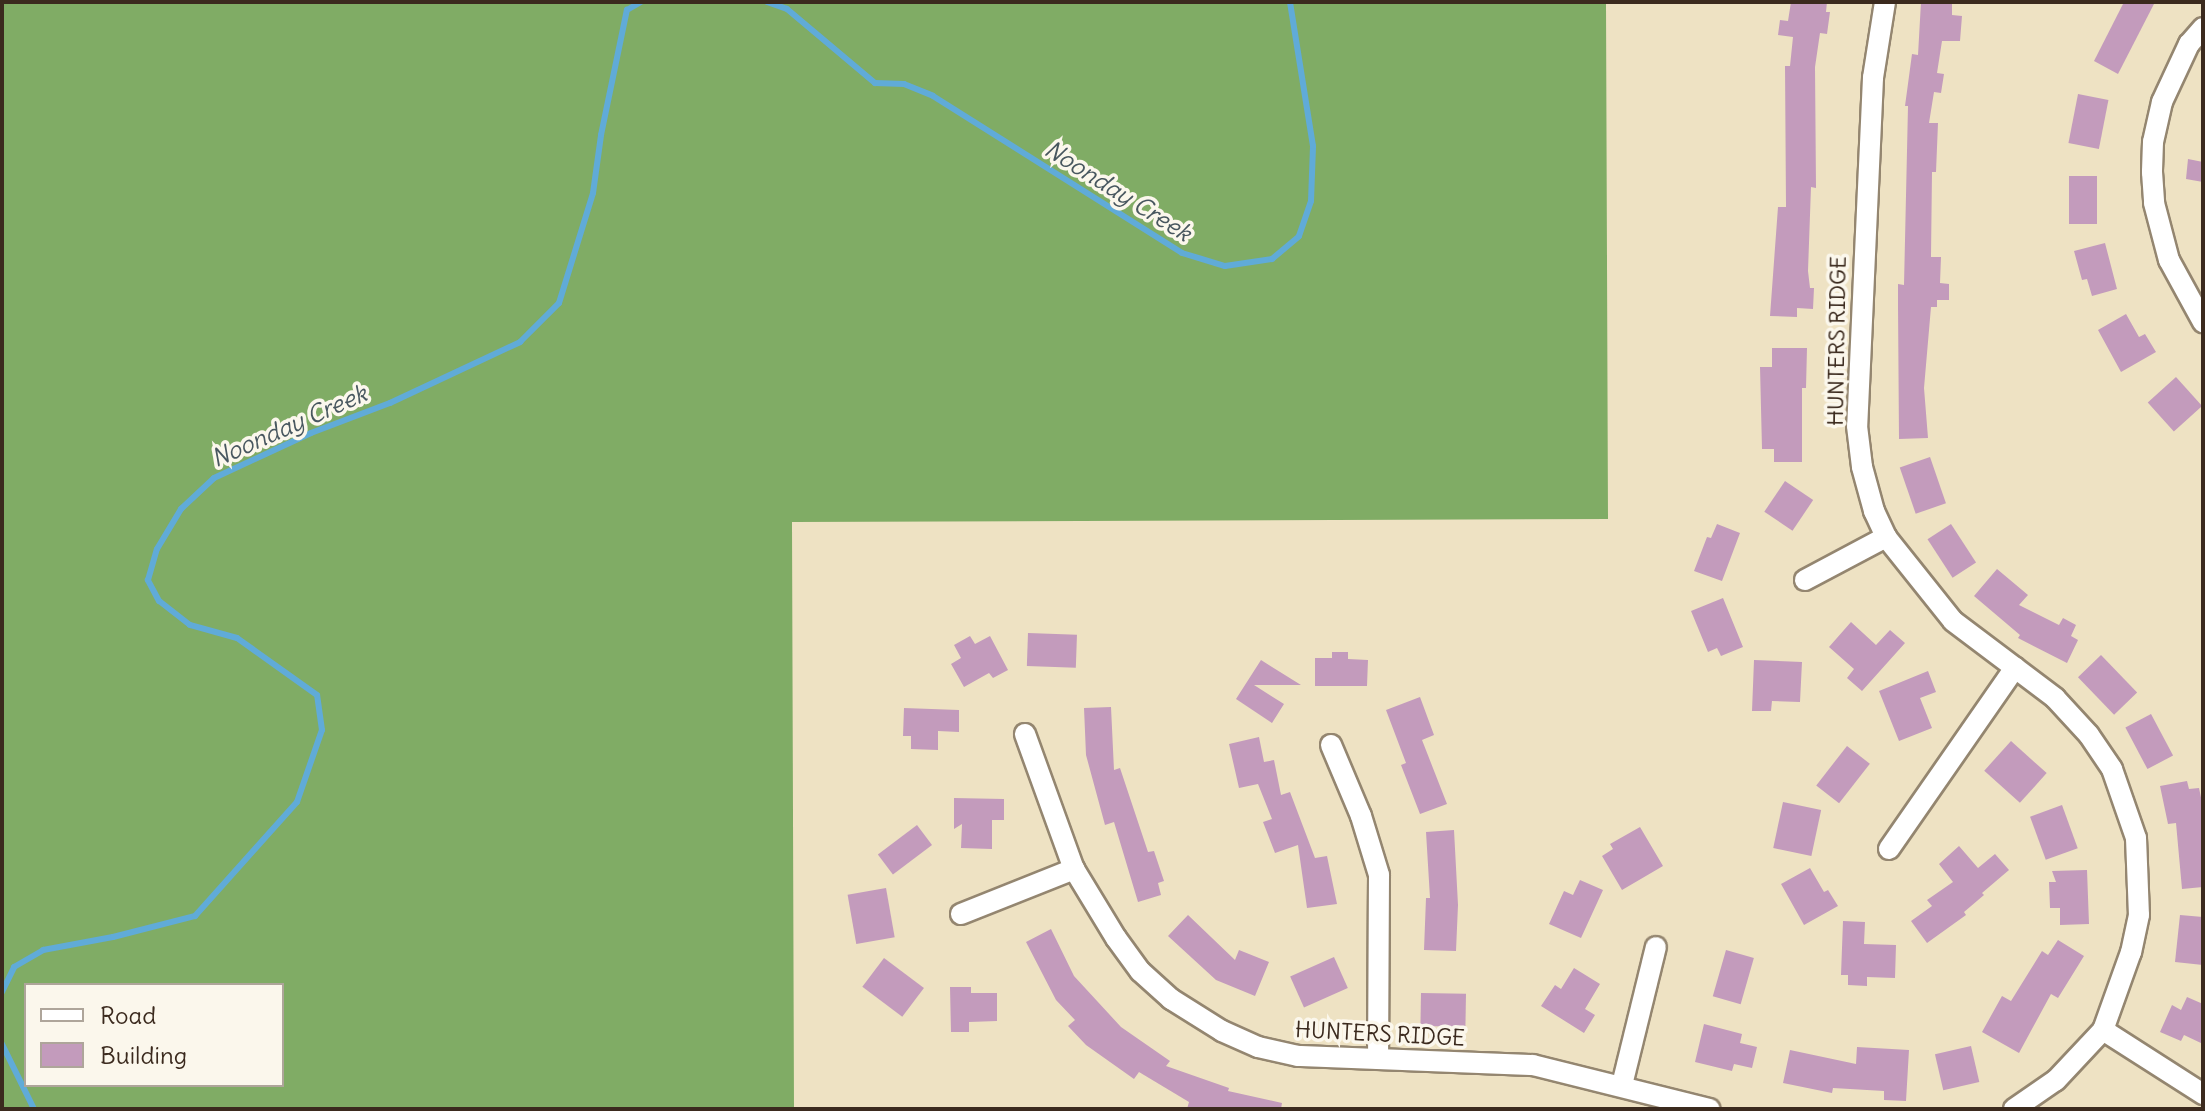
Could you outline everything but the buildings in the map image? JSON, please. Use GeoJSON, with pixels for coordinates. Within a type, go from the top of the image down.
{"type":"FeatureCollection","features":[{"type":"Feature","properties":{"kind":"street","name":"HUNTERS RIDGE"},"geometry":{"type":"LineString","coordinates":[[1885,2],[1873,78],[1857,426],[1862,467],[1886,537],[1953,621],[2055,698],[2089,735],[2112,769],[2136,838],[2139,915],[2131,952],[2103,1030],[2056,1080],[2014,1109]]}},
{"type":"Feature","properties":{"kind":"street"},"geometry":{"type":"LineString","coordinates":[[2203,28],[2189,44],[2162,102],[2153,142],[2152,172],[2154,203],[2169,260],[2203,322]]}},
{"type":"Feature","properties":{"kind":"street"},"geometry":{"type":"LineString","coordinates":[[1805,580],[1886,537]]}},
{"type":"Feature","properties":{"kind":"street"},"geometry":{"type":"LineString","coordinates":[[1889,849],[2015,668]]}},
{"type":"Feature","properties":{"kind":"street","name":"HUNTERS RIDGE"},"geometry":{"type":"LineString","coordinates":[[1025,734],[1074,869],[1140,971],[1171,999],[1222,1031],[1258,1047],[1298,1056],[1533,1065],[1710,1109]]}},
{"type":"Feature","properties":{"kind":"street"},"geometry":{"type":"LineString","coordinates":[[1331,745],[1366,827],[1379,875],[1378,1059]]}},
{"type":"Feature","properties":{"kind":"street"},"geometry":{"type":"LineString","coordinates":[[961,914],[1074,869]]}},
{"type":"Feature","properties":{"kind":"street"},"geometry":{"type":"LineString","coordinates":[[1622,1085],[1656,947]]}},
{"type":"Feature","properties":{"kind":"street"},"geometry":{"type":"LineString","coordinates":[[2103,1030],[2203,1094]]}},
{"type":"Feature","properties":{"kind":"green space"},"geometry":{"type":"Polygon","coordinates":[[[2,2],[1606,2],[1608,519],[792,522],[794,1109],[2,1109],[2,2]]]}},
{"type":"Feature","properties":{"kind":"waterway","name":"Noonday Creek"},"geometry":{"type":"LineString","coordinates":[[2,992],[14,967],[43,950],[113,937],[195,916],[297,802],[322,730],[317,695],[237,638],[190,625],[159,601],[148,580],[157,549],[181,509],[214,478],[311,433],[390,403],[520,342],[559,303],[593,193],[601,135],[627,10],[641,2]]}},
{"type":"Feature","properties":{"kind":"waterway","name":"Noonday Creek"},"geometry":{"type":"LineString","coordinates":[[767,2],[787,9],[875,83],[904,84],[933,96],[1182,253],[1225,266],[1272,259],[1299,236],[1311,201],[1313,146],[1290,2]]}},
{"type":"Feature","properties":{"kind":"waterway","name":"Noonday Creek"},"geometry":{"type":"LineString","coordinates":[[2,1044],[34,1109]]}}]}
